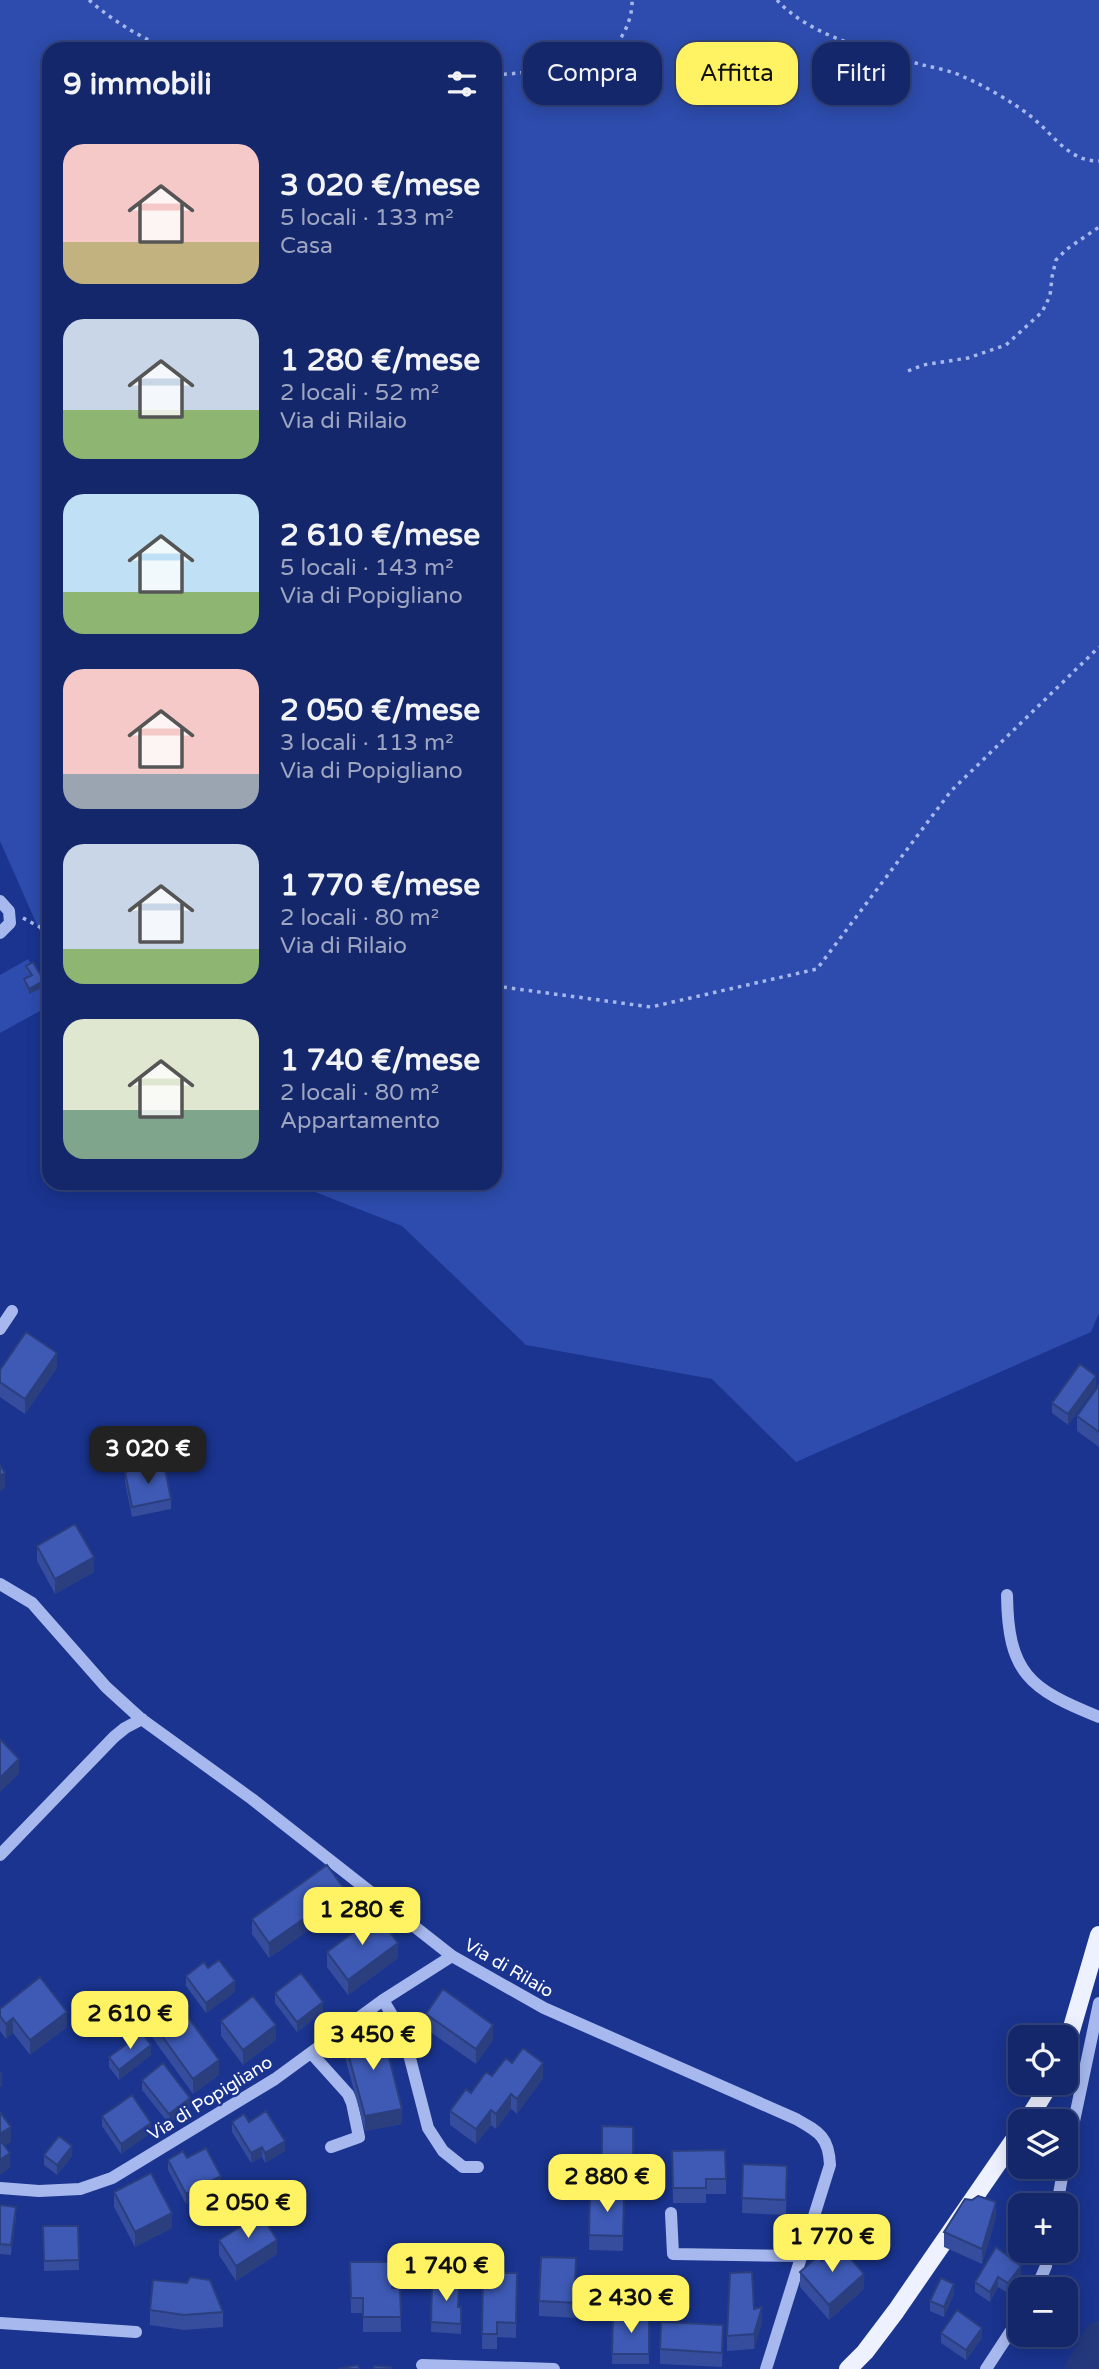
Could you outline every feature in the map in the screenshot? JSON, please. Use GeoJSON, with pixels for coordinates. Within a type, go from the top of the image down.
{"type":"FeatureCollection","features":[{"type":"Feature","properties":{"kind":"main road"},"geometry":{"type":"LineString","coordinates":[[1073,2025],[1099,1935]]}},
{"type":"Feature","properties":{"kind":"main road"},"geometry":{"type":"LineString","coordinates":[[848,2369],[896,2311],[1008,2149]]}},
{"type":"Feature","properties":{"kind":"street"},"geometry":{"type":"LineString","coordinates":[[0,933],[10,923],[5,906]]}},
{"type":"Feature","properties":{"kind":"street"},"geometry":{"type":"LineString","coordinates":[[0,1329],[12,1311]]}},
{"type":"Feature","properties":{"kind":"street","name":"Via di Rilaio"},"geometry":{"type":"LineString","coordinates":[[0,1584],[32,1603],[106,1687],[142,1719],[252,1798],[452,1955],[544,2008],[796,2119],[822,2136],[827,2144],[830,2165],[766,2369]]}},
{"type":"Feature","properties":{"kind":"street"},"geometry":{"type":"LineString","coordinates":[[1007,1595],[1010,1642],[1020,1667],[1041,1689],[1067,1704],[1099,1717]]}},
{"type":"Feature","properties":{"kind":"street"},"geometry":{"type":"LineString","coordinates":[[0,1855],[114,1737],[125,1727],[142,1719]]}},
{"type":"Feature","properties":{"kind":"street","name":"Via di Popigliano"},"geometry":{"type":"LineString","coordinates":[[0,2188],[39,2192],[80,2189],[97,2185],[135,2166],[312,2054],[383,2000],[452,1955]]}},
{"type":"Feature","properties":{"kind":"street"},"geometry":{"type":"LineString","coordinates":[[383,2000],[404,2035],[428,2128],[443,2151],[463,2167],[478,2167]]}},
{"type":"Feature","properties":{"kind":"street"},"geometry":{"type":"LineString","coordinates":[[1077,2109],[1099,2003]]}},
{"type":"Feature","properties":{"kind":"street"},"geometry":{"type":"LineString","coordinates":[[312,2054],[348,2094],[355,2116],[359,2137],[331,2147]]}},
{"type":"Feature","properties":{"kind":"street"},"geometry":{"type":"LineString","coordinates":[[671,2213],[673,2254],[802,2256]]}},
{"type":"Feature","properties":{"kind":"street"},"geometry":{"type":"LineString","coordinates":[[0,2323],[136,2332]]}},
{"type":"Feature","properties":{"kind":"street"},"geometry":{"type":"LineString","coordinates":[[986,2369],[1008,2335]]}},
{"type":"Feature","properties":{"kind":"street"},"geometry":{"type":"LineString","coordinates":[[422,2365],[554,2369]]}},
{"type":"Feature","properties":{"kind":"path"},"geometry":{"type":"LineString","coordinates":[[89,0],[109,17],[152,42]]}},
{"type":"Feature","properties":{"kind":"path"},"geometry":{"type":"LineString","coordinates":[[502,75],[546,70],[603,55],[620,40],[633,12],[632,0]]}},
{"type":"Feature","properties":{"kind":"path"},"geometry":{"type":"LineString","coordinates":[[776,0],[808,26],[880,53],[963,76],[1029,114],[1071,155],[1092,162],[1099,161]]}},
{"type":"Feature","properties":{"kind":"path"},"geometry":{"type":"LineString","coordinates":[[908,371],[923,365],[968,358],[1006,345],[1042,312],[1050,296],[1056,260],[1099,227]]}},
{"type":"Feature","properties":{"kind":"path"},"geometry":{"type":"LineString","coordinates":[[502,987],[651,1007],[817,969],[951,791],[1099,647]]}},
{"type":"Feature","properties":{"kind":"path"},"geometry":{"type":"LineString","coordinates":[[5,906],[42,928]]}},
{"type":"Feature","properties":{"kind":"shaded area"},"geometry":{"type":"Polygon","coordinates":[[[0,0],[1099,0],[1099,1313],[1091,1332],[796,1462],[712,1379],[526,1345],[402,1226],[310,1190],[502,1190],[502,42],[42,42],[42,936],[0,841],[0,0]]]}},
{"type":"Feature","properties":{"kind":"shaded area"},"geometry":{"type":"Polygon","coordinates":[[[28,959],[42,984],[42,1010],[0,1033],[0,975],[28,959]]]}},
{"type":"Feature","properties":{"kind":"building"},"geometry":{"type":"Polygon","coordinates":[[[33,962],[42,978],[42,982],[29,989],[24,979],[32,975],[26,966],[33,962]]]}},
{"type":"Feature","properties":{"kind":"building"},"geometry":{"type":"Polygon","coordinates":[[[26,1332],[57,1353],[25,1399],[0,1382],[0,1370],[26,1332]]]}},
{"type":"Feature","properties":{"kind":"building"},"geometry":{"type":"Polygon","coordinates":[[[1080,1364],[1096,1376],[1068,1414],[1052,1403],[1080,1364]]]}},
{"type":"Feature","properties":{"kind":"building"},"geometry":{"type":"Polygon","coordinates":[[[1099,1385],[1099,1432],[1077,1416],[1099,1385]]]}},
{"type":"Feature","properties":{"kind":"building"},"geometry":{"type":"Polygon","coordinates":[[[164,1464],[171,1499],[132,1507],[125,1472],[164,1464]]]}},
{"type":"Feature","properties":{"kind":"building"},"geometry":{"type":"Polygon","coordinates":[[[75,1524],[94,1557],[55,1579],[37,1546],[75,1524]]]}},
{"type":"Feature","properties":{"kind":"building"},"geometry":{"type":"Polygon","coordinates":[[[0,1739],[19,1759],[0,1778],[0,1739]]]}},
{"type":"Feature","properties":{"kind":"building"},"geometry":{"type":"Polygon","coordinates":[[[327,1865],[345,1890],[269,1943],[252,1919],[327,1865]]]}},
{"type":"Feature","properties":{"kind":"building"},"geometry":{"type":"Polygon","coordinates":[[[377,1915],[398,1943],[348,1980],[327,1952],[377,1915]]]}},
{"type":"Feature","properties":{"kind":"building"},"geometry":{"type":"Polygon","coordinates":[[[219,1960],[235,1981],[206,2003],[186,1976],[204,1962],[208,1968],[219,1960]]]}},
{"type":"Feature","properties":{"kind":"building"},"geometry":{"type":"Polygon","coordinates":[[[301,1973],[323,2002],[297,2022],[275,1993],[301,1973]]]}},
{"type":"Feature","properties":{"kind":"building"},"geometry":{"type":"Polygon","coordinates":[[[40,1977],[67,2012],[30,2040],[13,2018],[6,2024],[0,2016],[0,2009],[40,1977]]]}},
{"type":"Feature","properties":{"kind":"building"},"geometry":{"type":"Polygon","coordinates":[[[443,1989],[493,2025],[476,2049],[426,2014],[443,1989]]]}},
{"type":"Feature","properties":{"kind":"building"},"geometry":{"type":"Polygon","coordinates":[[[170,1992],[219,2060],[193,2079],[144,2011],[170,1992]]]}},
{"type":"Feature","properties":{"kind":"building"},"geometry":{"type":"Polygon","coordinates":[[[253,1996],[276,2025],[243,2050],[221,2021],[253,1996]]]}},
{"type":"Feature","properties":{"kind":"building"},"geometry":{"type":"Polygon","coordinates":[[[381,2026],[402,2109],[365,2116],[346,2046],[357,2032],[381,2026]]]}},
{"type":"Feature","properties":{"kind":"building"},"geometry":{"type":"Polygon","coordinates":[[[142,2033],[151,2045],[119,2070],[109,2057],[142,2033]]]}},
{"type":"Feature","properties":{"kind":"building"},"geometry":{"type":"Polygon","coordinates":[[[523,2048],[543,2063],[517,2099],[511,2094],[496,2114],[491,2110],[476,2129],[450,2111],[466,2089],[471,2093],[486,2072],[492,2076],[506,2058],[512,2063],[523,2048]]]}},
{"type":"Feature","properties":{"kind":"building"},"geometry":{"type":"Polygon","coordinates":[[[163,2063],[190,2098],[169,2114],[142,2080],[163,2063]]]}},
{"type":"Feature","properties":{"kind":"building"},"geometry":{"type":"Polygon","coordinates":[[[132,2095],[151,2123],[121,2144],[102,2116],[132,2095]]]}},
{"type":"Feature","properties":{"kind":"building"},"geometry":{"type":"Polygon","coordinates":[[[266,2111],[285,2141],[265,2153],[262,2147],[251,2153],[232,2122],[244,2114],[249,2122],[266,2111]]]}},
{"type":"Feature","properties":{"kind":"building"},"geometry":{"type":"Polygon","coordinates":[[[0,2112],[11,2127],[0,2134],[0,2112]]]}},
{"type":"Feature","properties":{"kind":"building"},"geometry":{"type":"Polygon","coordinates":[[[602,2126],[633,2127],[633,2174],[602,2174],[602,2126]]]}},
{"type":"Feature","properties":{"kind":"building"},"geometry":{"type":"Polygon","coordinates":[[[59,2136],[72,2146],[57,2165],[44,2155],[59,2136]]]}},
{"type":"Feature","properties":{"kind":"building"},"geometry":{"type":"Polygon","coordinates":[[[0,2140],[10,2153],[0,2160],[0,2140]]]}},
{"type":"Feature","properties":{"kind":"building"},"geometry":{"type":"Polygon","coordinates":[[[206,2148],[221,2176],[186,2194],[168,2160],[183,2151],[187,2158],[206,2148]]]}},
{"type":"Feature","properties":{"kind":"building"},"geometry":{"type":"Polygon","coordinates":[[[725,2150],[726,2179],[706,2179],[706,2188],[673,2188],[672,2151],[725,2150]]]}},
{"type":"Feature","properties":{"kind":"building"},"geometry":{"type":"Polygon","coordinates":[[[743,2164],[787,2166],[786,2200],[742,2198],[743,2164]]]}},
{"type":"Feature","properties":{"kind":"building"},"geometry":{"type":"Polygon","coordinates":[[[151,2173],[172,2213],[135,2232],[114,2192],[151,2173]]]}},
{"type":"Feature","properties":{"kind":"building"},"geometry":{"type":"Polygon","coordinates":[[[590,2193],[624,2194],[623,2236],[589,2235],[590,2193]]]}},
{"type":"Feature","properties":{"kind":"building"},"geometry":{"type":"Polygon","coordinates":[[[978,2196],[996,2202],[982,2249],[944,2232],[965,2199],[972,2200],[978,2196]]]}},
{"type":"Feature","properties":{"kind":"building"},"geometry":{"type":"Polygon","coordinates":[[[0,2205],[16,2207],[11,2245],[0,2244],[0,2205]]]}},
{"type":"Feature","properties":{"kind":"building"},"geometry":{"type":"Polygon","coordinates":[[[261,2214],[277,2240],[236,2266],[219,2240],[261,2214]]]}},
{"type":"Feature","properties":{"kind":"building"},"geometry":{"type":"Polygon","coordinates":[[[43,2226],[78,2226],[79,2260],[44,2261],[43,2226]]]}},
{"type":"Feature","properties":{"kind":"building"},"geometry":{"type":"Polygon","coordinates":[[[839,2245],[864,2274],[829,2305],[800,2272],[818,2256],[822,2261],[839,2245]]]}},
{"type":"Feature","properties":{"kind":"building"},"geometry":{"type":"Polygon","coordinates":[[[996,2247],[1008,2256],[1008,2263],[1021,2266],[1013,2277],[1008,2277],[1008,2283],[998,2277],[990,2292],[975,2282],[996,2247]]]}},
{"type":"Feature","properties":{"kind":"building"},"geometry":{"type":"Polygon","coordinates":[[[541,2257],[576,2258],[575,2284],[580,2285],[579,2303],[539,2301],[541,2257]]]}},
{"type":"Feature","properties":{"kind":"building"},"geometry":{"type":"Polygon","coordinates":[[[350,2262],[392,2262],[392,2288],[400,2288],[401,2317],[363,2317],[363,2298],[351,2298],[350,2262]]]}},
{"type":"Feature","properties":{"kind":"building"},"geometry":{"type":"Polygon","coordinates":[[[752,2272],[754,2309],[762,2307],[754,2334],[727,2336],[730,2273],[752,2272]]]}},
{"type":"Feature","properties":{"kind":"building"},"geometry":{"type":"Polygon","coordinates":[[[483,2273],[517,2273],[516,2323],[497,2322],[497,2334],[482,2334],[483,2273]]]}},
{"type":"Feature","properties":{"kind":"building"},"geometry":{"type":"Polygon","coordinates":[[[190,2277],[210,2280],[223,2312],[184,2315],[150,2310],[153,2280],[187,2283],[190,2277]]]}},
{"type":"Feature","properties":{"kind":"building"},"geometry":{"type":"Polygon","coordinates":[[[941,2278],[954,2284],[944,2307],[930,2301],[941,2278]]]}},
{"type":"Feature","properties":{"kind":"building"},"geometry":{"type":"Polygon","coordinates":[[[432,2282],[459,2283],[458,2307],[461,2307],[461,2324],[431,2322],[432,2282]]]}},
{"type":"Feature","properties":{"kind":"building"},"geometry":{"type":"Polygon","coordinates":[[[957,2310],[982,2328],[966,2350],[941,2333],[957,2310]]]}},
{"type":"Feature","properties":{"kind":"building"},"geometry":{"type":"Polygon","coordinates":[[[613,2315],[649,2316],[649,2354],[612,2354],[613,2315]]]}},
{"type":"Feature","properties":{"kind":"building"},"geometry":{"type":"Polygon","coordinates":[[[661,2322],[723,2325],[722,2353],[660,2349],[661,2322]]]}},
{"type":"Feature","properties":{"kind":"building"},"geometry":{"type":"Polygon","coordinates":[[[358,2365],[359,2369],[338,2369],[358,2365]]]}},
{"type":"Feature","properties":{"kind":"building"},"geometry":{"type":"Polygon","coordinates":[[[374,2366],[391,2367],[391,2369],[374,2369],[374,2366]]]}},
{"type":"Feature","properties":{"kind":"waterway"},"geometry":{"type":"LineString","coordinates":[[1081,2369],[1099,2337]]}}]}
